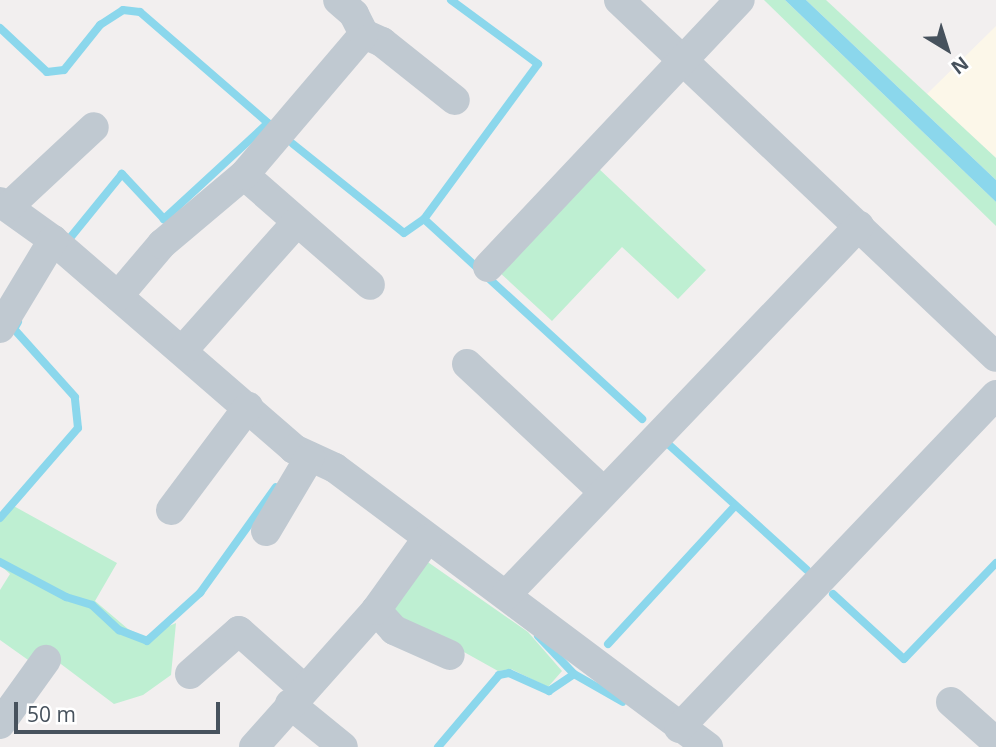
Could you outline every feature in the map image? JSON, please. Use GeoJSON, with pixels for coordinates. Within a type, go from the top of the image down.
{"type":"FeatureCollection","features":[{"type":"Feature","properties":{"kind":"street"},"geometry":{"type":"LineString","coordinates":[[338,0],[354,14],[364,34],[382,42],[455,100]]}},
{"type":"Feature","properties":{"kind":"street"},"geometry":{"type":"LineString","coordinates":[[619,0],[996,357]]}},
{"type":"Feature","properties":{"kind":"street"},"geometry":{"type":"LineString","coordinates":[[488,267],[740,0]]}},
{"type":"Feature","properties":{"kind":"street"},"geometry":{"type":"LineString","coordinates":[[118,296],[162,244],[244,176],[364,34]]}},
{"type":"Feature","properties":{"kind":"street"},"geometry":{"type":"LineString","coordinates":[[94,127],[4,204],[53,240],[183,350],[294,449],[306,466]]}},
{"type":"Feature","properties":{"kind":"street"},"geometry":{"type":"LineString","coordinates":[[244,176],[370,285]]}},
{"type":"Feature","properties":{"kind":"street"},"geometry":{"type":"LineString","coordinates":[[183,350],[296,223]]}},
{"type":"Feature","properties":{"kind":"street"},"geometry":{"type":"LineString","coordinates":[[506,595],[859,226]]}},
{"type":"Feature","properties":{"kind":"street"},"geometry":{"type":"LineString","coordinates":[[0,328],[53,240]]}},
{"type":"Feature","properties":{"kind":"street"},"geometry":{"type":"LineString","coordinates":[[467,364],[604,492]]}},
{"type":"Feature","properties":{"kind":"street"},"geometry":{"type":"LineString","coordinates":[[679,728],[996,395]]}},
{"type":"Feature","properties":{"kind":"street"},"geometry":{"type":"LineString","coordinates":[[171,510],[248,407]]}},
{"type":"Feature","properties":{"kind":"street"},"geometry":{"type":"LineString","coordinates":[[266,531],[306,466]]}},
{"type":"Feature","properties":{"kind":"street"},"geometry":{"type":"LineString","coordinates":[[306,466],[335,468],[679,728],[708,747]]}},
{"type":"Feature","properties":{"kind":"street"},"geometry":{"type":"LineString","coordinates":[[254,747],[376,610],[427,539]]}},
{"type":"Feature","properties":{"kind":"street"},"geometry":{"type":"LineString","coordinates":[[376,610],[394,630],[450,655]]}},
{"type":"Feature","properties":{"kind":"street"},"geometry":{"type":"LineString","coordinates":[[190,674],[239,631],[343,747]]}},
{"type":"Feature","properties":{"kind":"street"},"geometry":{"type":"LineString","coordinates":[[0,724],[46,660]]}},
{"type":"Feature","properties":{"kind":"street"},"geometry":{"type":"LineString","coordinates":[[951,702],[996,741]]}},
{"type":"Feature","properties":{"kind":"shaded area"},"geometry":{"type":"Polygon","coordinates":[[[996,26],[996,158],[927,94],[996,26]]]}},
{"type":"Feature","properties":{"kind":"green space"},"geometry":{"type":"Polygon","coordinates":[[[764,0],[785,0],[996,202],[996,226],[764,0]]]}},
{"type":"Feature","properties":{"kind":"green space"},"geometry":{"type":"Polygon","coordinates":[[[806,0],[826,0],[996,158],[996,180],[806,0]]]}},
{"type":"Feature","properties":{"kind":"green space"},"geometry":{"type":"Polygon","coordinates":[[[597,167],[706,270],[678,299],[622,247],[552,321],[498,271],[597,167]]]}},
{"type":"Feature","properties":{"kind":"green space"},"geometry":{"type":"Polygon","coordinates":[[[10,504],[117,563],[95,601],[128,629],[144,637],[176,623],[171,675],[143,695],[114,704],[41,649],[31,662],[0,640],[0,590],[10,574],[0,565],[0,515],[10,504]]]}},
{"type":"Feature","properties":{"kind":"green space"},"geometry":{"type":"Polygon","coordinates":[[[422,558],[528,632],[562,671],[548,687],[511,669],[498,671],[387,609],[422,558]]]}},
{"type":"Feature","properties":{"kind":"water"},"geometry":{"type":"Polygon","coordinates":[[[785,0],[806,0],[996,180],[996,202],[785,0]]]}},
{"type":"Feature","properties":{"kind":"waterway"},"geometry":{"type":"LineString","coordinates":[[451,0],[538,64],[424,219],[642,419]]}},
{"type":"Feature","properties":{"kind":"waterway"},"geometry":{"type":"LineString","coordinates":[[0,28],[47,72],[64,70],[100,25],[123,10],[140,12],[268,123],[164,219],[122,174],[70,238]]}},
{"type":"Feature","properties":{"kind":"waterway"},"geometry":{"type":"LineString","coordinates":[[293,144],[404,233],[424,219]]}},
{"type":"Feature","properties":{"kind":"waterway"},"geometry":{"type":"LineString","coordinates":[[0,518],[78,428],[75,397],[14,329],[18,322]]}},
{"type":"Feature","properties":{"kind":"waterway"},"geometry":{"type":"LineString","coordinates":[[667,443],[807,570]]}},
{"type":"Feature","properties":{"kind":"waterway"},"geometry":{"type":"LineString","coordinates":[[0,562],[66,597],[92,605],[119,630],[147,641],[200,593],[276,487]]}},
{"type":"Feature","properties":{"kind":"waterway"},"geometry":{"type":"LineString","coordinates":[[608,644],[734,507]]}},
{"type":"Feature","properties":{"kind":"waterway"},"geometry":{"type":"LineString","coordinates":[[833,594],[904,659],[996,563]]}},
{"type":"Feature","properties":{"kind":"waterway"},"geometry":{"type":"LineString","coordinates":[[538,636],[574,674],[623,702]]}},
{"type":"Feature","properties":{"kind":"waterway"},"geometry":{"type":"LineString","coordinates":[[438,747],[499,675],[509,673],[549,691],[574,674]]}}]}
